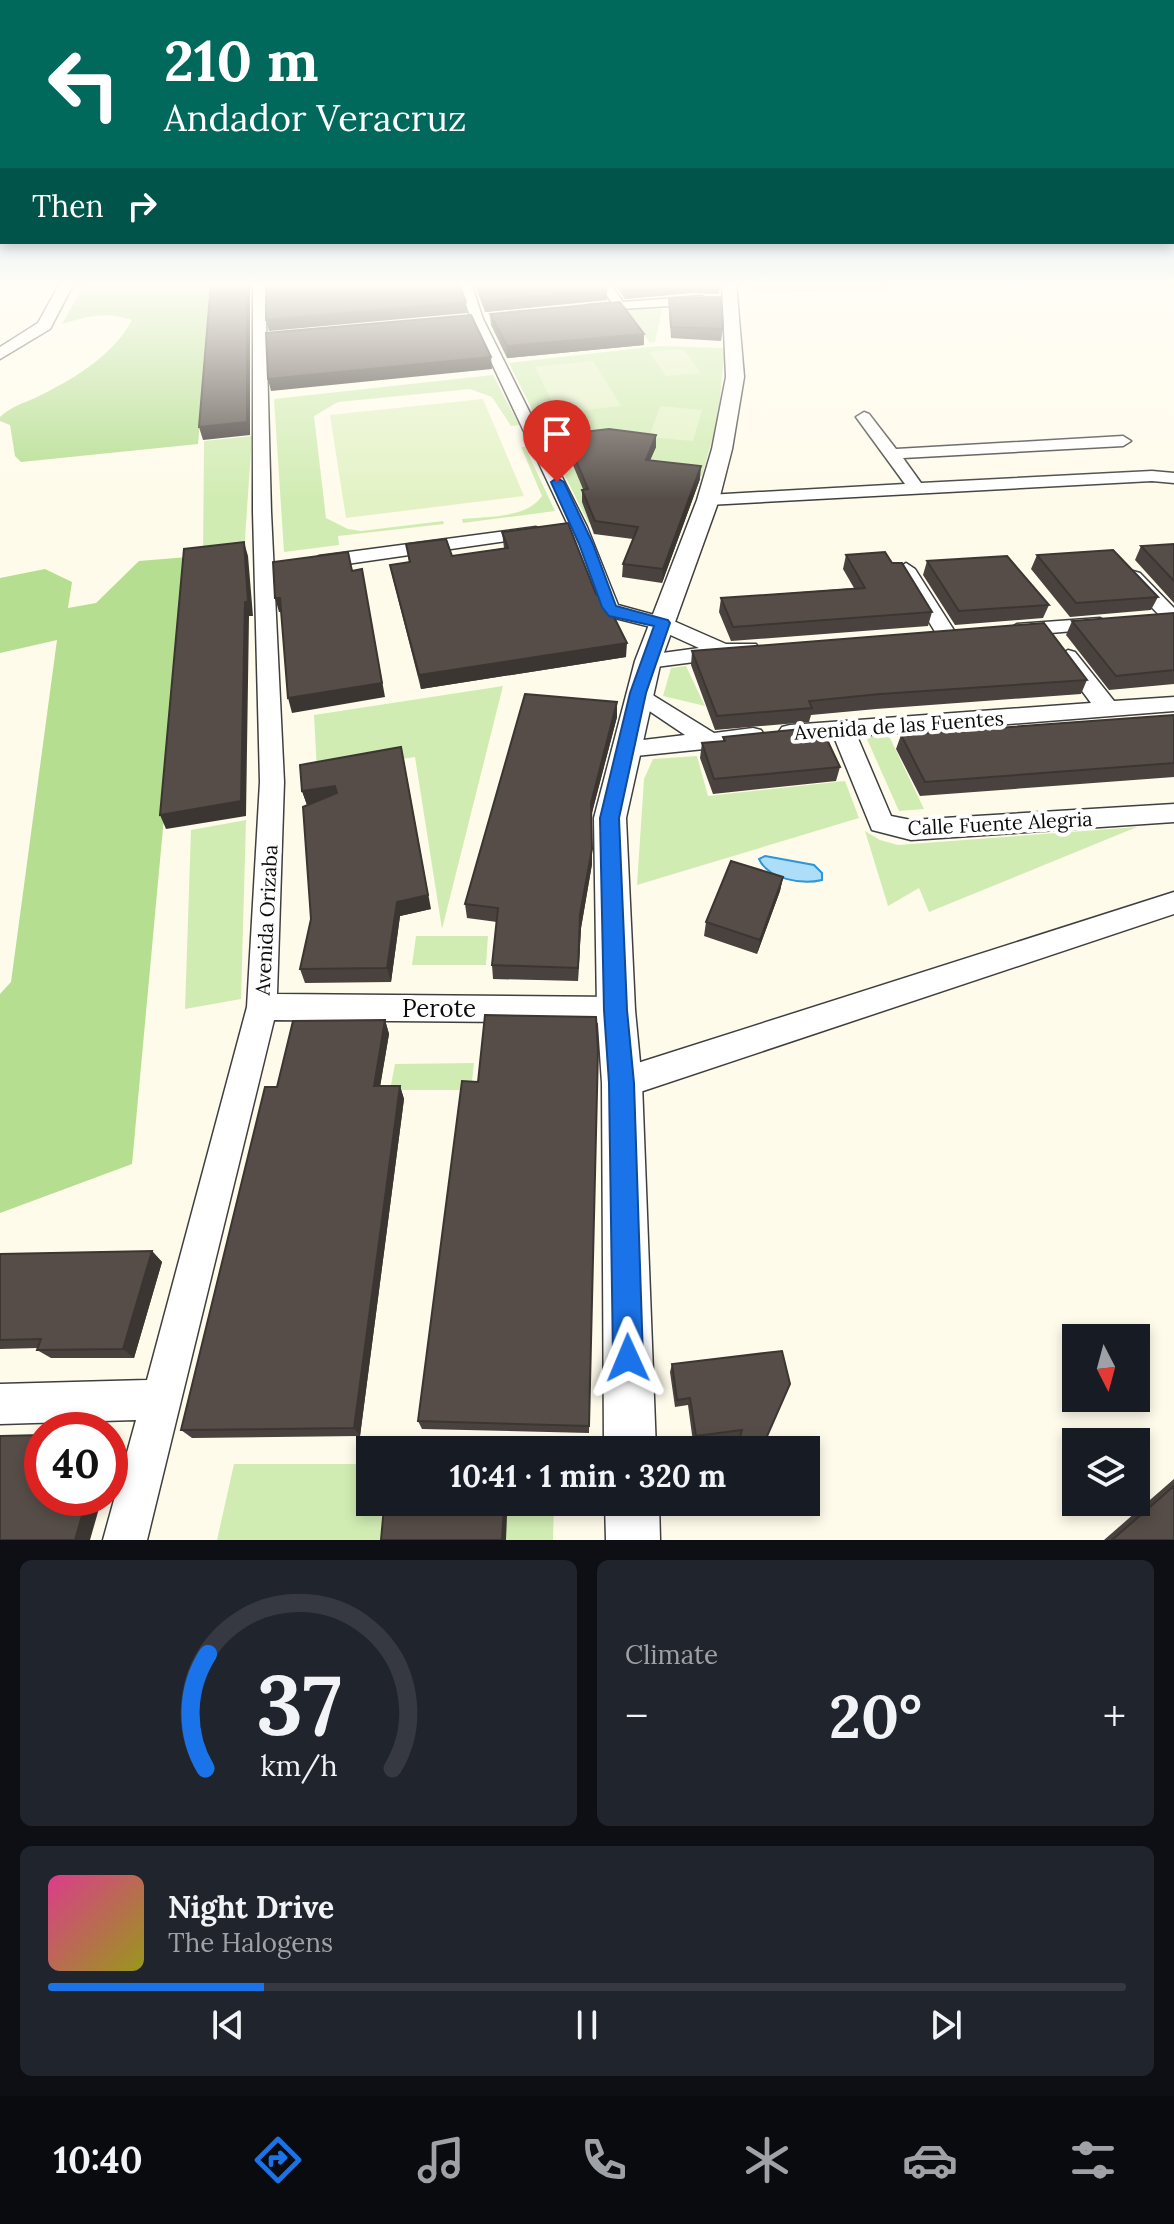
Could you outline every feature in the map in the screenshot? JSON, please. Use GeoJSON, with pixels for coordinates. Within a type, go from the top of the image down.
{"type":"FeatureCollection","features":[{"type":"Feature","properties":{"kind":"street","name":"Avenida Orizaba"},"geometry":{"type":"LineString","coordinates":[[125,1540],[262,1007],[279,567],[266,355]]}},
{"type":"Feature","properties":{"kind":"street"},"geometry":{"type":"LineString","coordinates":[[492,355],[563,529],[609,607],[614,612],[662,623],[723,651]]}},
{"type":"Feature","properties":{"kind":"street"},"geometry":{"type":"LineString","coordinates":[[630,1436],[622,1083],[616,1010],[610,818],[638,693],[708,500],[722,449],[735,377],[734,355]]}},
{"type":"Feature","properties":{"kind":"street"},"geometry":{"type":"LineString","coordinates":[[864,417],[917,489]]}},
{"type":"Feature","properties":{"kind":"street"},"geometry":{"type":"LineString","coordinates":[[891,454],[1123,441]]}},
{"type":"Feature","properties":{"kind":"street"},"geometry":{"type":"LineString","coordinates":[[708,500],[1174,478]]}},
{"type":"Feature","properties":{"kind":"street"},"geometry":{"type":"LineString","coordinates":[[279,567],[563,529]]}},
{"type":"Feature","properties":{"kind":"street"},"geometry":{"type":"LineString","coordinates":[[1116,559],[1174,618]]}},
{"type":"Feature","properties":{"kind":"street"},"geometry":{"type":"LineString","coordinates":[[906,569],[954,634],[917,637]]}},
{"type":"Feature","properties":{"kind":"street"},"geometry":{"type":"LineString","coordinates":[[1047,605],[1055,628],[1108,709]]}},
{"type":"Feature","properties":{"kind":"street"},"geometry":{"type":"LineString","coordinates":[[989,632],[1174,618]]}},
{"type":"Feature","properties":{"kind":"street"},"geometry":{"type":"LineString","coordinates":[[648,661],[768,647]]}},
{"type":"Feature","properties":{"kind":"street"},"geometry":{"type":"LineString","coordinates":[[638,693],[710,741]]}},
{"type":"Feature","properties":{"kind":"street","name":"Avenida de las Fuentes"},"geometry":{"type":"LineString","coordinates":[[626,749],[842,728],[1174,704]]}},
{"type":"Feature","properties":{"kind":"street","name":"Calle Fuente Alegria"},"geometry":{"type":"LineString","coordinates":[[842,728],[881,823],[893,828],[911,830],[1174,813]]}},
{"type":"Feature","properties":{"kind":"street"},"geometry":{"type":"LineString","coordinates":[[622,1083],[1174,903]]}},
{"type":"Feature","properties":{"kind":"street","name":"Perote"},"geometry":{"type":"LineString","coordinates":[[262,1007],[616,1010]]}},
{"type":"Feature","properties":{"kind":"street"},"geometry":{"type":"LineString","coordinates":[[0,1404],[163,1399]]}},
{"type":"Feature","properties":{"kind":"street"},"geometry":{"type":"LineString","coordinates":[[632,1516],[633,1540]]}},
{"type":"Feature","properties":{"kind":"green space"},"geometry":{"type":"Polygon","coordinates":[[[103,355],[206,355],[198,444],[21,462],[15,456],[10,425],[0,421],[0,417],[103,355]]]}},
{"type":"Feature","properties":{"kind":"green space"},"geometry":{"type":"Polygon","coordinates":[[[580,355],[724,355],[718,418],[702,476],[619,466],[589,524],[509,363],[580,355]]]}},
{"type":"Feature","properties":{"kind":"green space"},"geometry":{"type":"Polygon","coordinates":[[[651,355],[687,355],[701,373],[666,376],[651,355]]]}},
{"type":"Feature","properties":{"kind":"green space"},"geometry":{"type":"Polygon","coordinates":[[[593,361],[621,406],[558,413],[535,367],[593,361]]]}},
{"type":"Feature","properties":{"kind":"green space"},"geometry":{"type":"Polygon","coordinates":[[[493,375],[519,425],[511,426],[492,397],[470,389],[338,402],[314,416],[326,518],[348,529],[361,531],[443,521],[444,524],[338,536],[339,545],[284,552],[274,399],[493,375]]]}},
{"type":"Feature","properties":{"kind":"green space"},"geometry":{"type":"Polygon","coordinates":[[[483,399],[524,496],[346,518],[330,415],[483,399]]]}},
{"type":"Feature","properties":{"kind":"green space"},"geometry":{"type":"Polygon","coordinates":[[[660,406],[702,410],[693,441],[649,437],[660,406]]]}},
{"type":"Feature","properties":{"kind":"green space"},"geometry":{"type":"Polygon","coordinates":[[[252,436],[244,553],[203,559],[204,441],[252,436]]]}},
{"type":"Feature","properties":{"kind":"green space"},"geometry":{"type":"Polygon","coordinates":[[[521,447],[525,447],[555,511],[463,523],[462,519],[516,513],[542,496],[521,447]]]}},
{"type":"Feature","properties":{"kind":"green space"},"geometry":{"type":"Polygon","coordinates":[[[188,557],[132,1164],[0,1213],[0,994],[11,982],[57,640],[0,653],[0,578],[45,569],[72,582],[68,608],[96,603],[139,561],[188,557]]]}},
{"type":"Feature","properties":{"kind":"green space"},"geometry":{"type":"Polygon","coordinates":[[[686,666],[705,706],[663,696],[671,668],[686,666]]]}},
{"type":"Feature","properties":{"kind":"green space"},"geometry":{"type":"Polygon","coordinates":[[[503,686],[442,929],[415,757],[317,772],[314,715],[503,686]]]}},
{"type":"Feature","properties":{"kind":"green space"},"geometry":{"type":"Polygon","coordinates":[[[889,736],[924,809],[899,811],[866,737],[889,736]]]}},
{"type":"Feature","properties":{"kind":"green space"},"geometry":{"type":"Polygon","coordinates":[[[697,756],[708,796],[845,781],[859,818],[637,885],[644,779],[653,759],[697,756]]]}},
{"type":"Feature","properties":{"kind":"green space"},"geometry":{"type":"Polygon","coordinates":[[[246,820],[241,999],[185,1009],[191,830],[246,820]]]}},
{"type":"Feature","properties":{"kind":"green space"},"geometry":{"type":"Polygon","coordinates":[[[1137,827],[929,912],[919,888],[888,906],[865,831],[880,840],[898,845],[1137,827]]]}},
{"type":"Feature","properties":{"kind":"green space"},"geometry":{"type":"Polygon","coordinates":[[[416,936],[488,936],[486,965],[412,965],[416,936]]]}},
{"type":"Feature","properties":{"kind":"green space"},"geometry":{"type":"Polygon","coordinates":[[[474,1063],[471,1090],[390,1090],[395,1064],[474,1063]]]}},
{"type":"Feature","properties":{"kind":"green space"},"geometry":{"type":"Polygon","coordinates":[[[234,1464],[356,1464],[356,1516],[554,1516],[553,1540],[217,1540],[234,1464]]]}},
{"type":"Feature","properties":{"kind":"water"},"geometry":{"type":"Polygon","coordinates":[[[765,856],[814,865],[822,873],[822,880],[805,882],[778,876],[763,866],[759,859],[765,856]]]}},
{"type":"Feature","properties":{"kind":"building"},"geometry":{"type":"Polygon","coordinates":[[[205,355],[247,355],[247,422],[199,427],[205,355]]]}},
{"type":"Feature","properties":{"kind":"building"},"geometry":{"type":"Polygon","coordinates":[[[267,355],[491,357],[268,379],[267,355]]]}},
{"type":"Feature","properties":{"kind":"building"},"geometry":{"type":"Polygon","coordinates":[[[609,429],[656,435],[646,460],[701,466],[663,569],[623,564],[638,527],[595,521],[582,490],[588,489],[565,434],[609,429]]]}},
{"type":"Feature","properties":{"kind":"building"},"geometry":{"type":"Polygon","coordinates":[[[568,523],[596,594],[608,605],[627,643],[419,675],[390,565],[410,562],[406,544],[446,539],[452,556],[508,548],[502,532],[568,523]]]}},
{"type":"Feature","properties":{"kind":"building"},"geometry":{"type":"Polygon","coordinates":[[[244,542],[248,602],[245,602],[241,801],[160,815],[184,549],[244,542]]]}},
{"type":"Feature","properties":{"kind":"building"},"geometry":{"type":"Polygon","coordinates":[[[1174,544],[1174,581],[1141,546],[1174,544]]]}},
{"type":"Feature","properties":{"kind":"building"},"geometry":{"type":"Polygon","coordinates":[[[1113,550],[1158,597],[1076,603],[1037,555],[1113,550]]]}},
{"type":"Feature","properties":{"kind":"building"},"geometry":{"type":"Polygon","coordinates":[[[348,552],[352,571],[362,569],[382,683],[288,698],[280,598],[275,598],[273,562],[348,552]]]}},
{"type":"Feature","properties":{"kind":"building"},"geometry":{"type":"Polygon","coordinates":[[[885,552],[892,563],[902,563],[932,612],[733,627],[721,598],[865,588],[846,555],[885,552]]]}},
{"type":"Feature","properties":{"kind":"building"},"geometry":{"type":"Polygon","coordinates":[[[1007,556],[1049,605],[959,611],[927,561],[1007,556]]]}},
{"type":"Feature","properties":{"kind":"building"},"geometry":{"type":"Polygon","coordinates":[[[1174,613],[1174,670],[1116,676],[1072,621],[1174,613]]]}},
{"type":"Feature","properties":{"kind":"building"},"geometry":{"type":"Polygon","coordinates":[[[1044,623],[1087,680],[880,694],[809,701],[812,708],[717,716],[692,651],[1044,623]]]}},
{"type":"Feature","properties":{"kind":"building"},"geometry":{"type":"Polygon","coordinates":[[[525,694],[617,702],[591,803],[592,849],[580,914],[578,968],[492,965],[498,908],[465,904],[525,694]]]}},
{"type":"Feature","properties":{"kind":"building"},"geometry":{"type":"Polygon","coordinates":[[[1174,715],[1174,763],[925,782],[901,735],[1174,715]]]}},
{"type":"Feature","properties":{"kind":"building"},"geometry":{"type":"Polygon","coordinates":[[[821,727],[840,767],[714,779],[702,743],[725,741],[723,737],[821,727]]]}},
{"type":"Feature","properties":{"kind":"building"},"geometry":{"type":"Polygon","coordinates":[[[401,747],[428,895],[397,902],[387,968],[300,969],[311,919],[303,807],[337,793],[335,786],[302,791],[300,765],[401,747]]]}},
{"type":"Feature","properties":{"kind":"building"},"geometry":{"type":"Polygon","coordinates":[[[731,861],[783,877],[760,940],[706,922],[731,861]]]}},
{"type":"Feature","properties":{"kind":"building"},"geometry":{"type":"Polygon","coordinates":[[[485,1015],[596,1017],[598,1050],[589,1426],[418,1421],[462,1081],[478,1082],[485,1015]]]}},
{"type":"Feature","properties":{"kind":"building"},"geometry":{"type":"Polygon","coordinates":[[[385,1020],[374,1086],[400,1086],[354,1428],[181,1430],[265,1087],[277,1087],[293,1021],[385,1020]]]}},
{"type":"Feature","properties":{"kind":"building"},"geometry":{"type":"Polygon","coordinates":[[[152,1251],[123,1349],[37,1350],[41,1339],[0,1340],[0,1254],[152,1251]]]}},
{"type":"Feature","properties":{"kind":"building"},"geometry":{"type":"Polygon","coordinates":[[[782,1351],[790,1384],[767,1436],[740,1436],[742,1430],[696,1436],[690,1398],[677,1400],[672,1364],[782,1351]]]}},
{"type":"Feature","properties":{"kind":"building"},"geometry":{"type":"Polygon","coordinates":[[[24,1435],[24,1516],[82,1516],[75,1540],[0,1540],[0,1436],[24,1435]]]}},
{"type":"Feature","properties":{"kind":"building"},"geometry":{"type":"Polygon","coordinates":[[[1174,1486],[1174,1540],[1112,1540],[1140,1516],[1150,1516],[1150,1507],[1174,1486]]]}},
{"type":"Feature","properties":{"kind":"building"},"geometry":{"type":"Polygon","coordinates":[[[383,1516],[504,1516],[502,1540],[381,1540],[383,1516]]]}},
{"type":"Feature","properties":{"kind":"route"},"geometry":{"type":"LineString","coordinates":[[557,482],[586,544],[609,607],[614,612],[662,623],[638,693],[610,818],[616,1010],[622,1083],[628,1358]]}}]}
